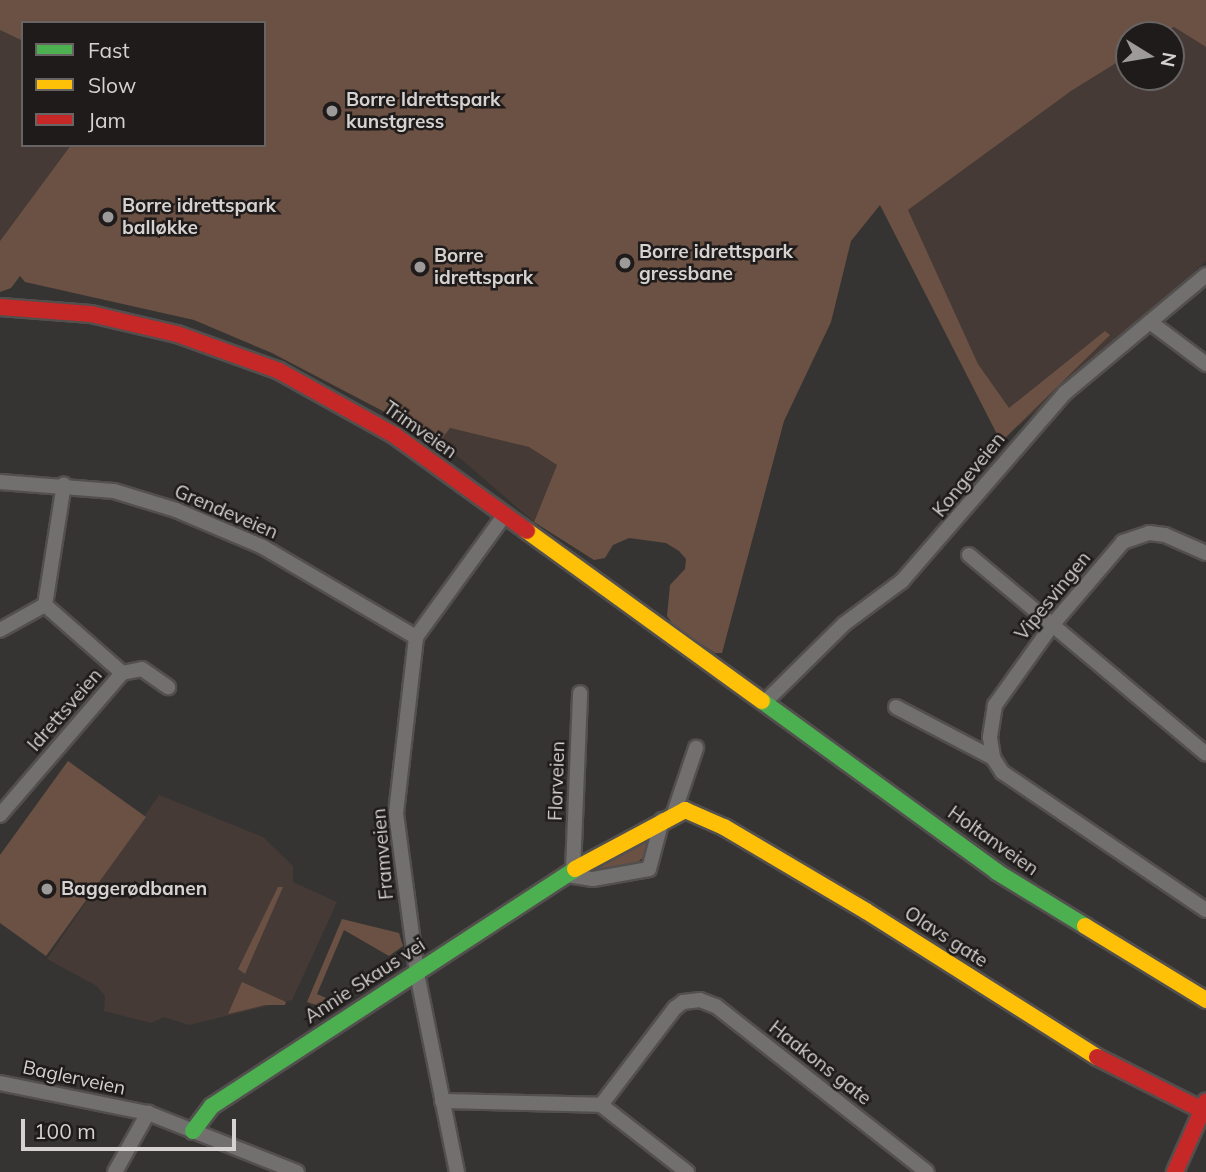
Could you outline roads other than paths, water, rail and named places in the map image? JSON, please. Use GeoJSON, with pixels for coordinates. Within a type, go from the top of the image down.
{"type":"FeatureCollection","features":[{"type":"Feature","properties":{"kind":"main road","name":"Trimveien"},"geometry":{"type":"LineString","coordinates":[[0,307],[120,319],[249,358],[363,416],[765,702]]}},
{"type":"Feature","properties":{"kind":"main road","name":"Holtanveien"},"geometry":{"type":"LineString","coordinates":[[765,702],[997,872],[1206,1000]]}},
{"type":"Feature","properties":{"kind":"main road","name":"Olavs gate"},"geometry":{"type":"LineString","coordinates":[[668,816],[685,810],[724,827],[1124,1074],[1205,1108]]}},
{"type":"Feature","properties":{"kind":"main road","name":"Annie Skaus vei"},"geometry":{"type":"LineString","coordinates":[[193,1131],[212,1106],[570,873],[668,816]]}},
{"type":"Feature","properties":{"kind":"main road"},"geometry":{"type":"LineString","coordinates":[[1175,1172],[1205,1108]]}},
{"type":"Feature","properties":{"kind":"street","name":"Kongeveien"},"geometry":{"type":"LineString","coordinates":[[765,702],[844,624],[902,581],[1065,393],[1206,275]]}},
{"type":"Feature","properties":{"kind":"street"},"geometry":{"type":"LineString","coordinates":[[1150,322],[1206,364]]}},
{"type":"Feature","properties":{"kind":"street","name":"Grendeveien"},"geometry":{"type":"LineString","coordinates":[[0,482],[64,484],[114,491],[213,524],[298,566],[416,638]]}},
{"type":"Feature","properties":{"kind":"street"},"geometry":{"type":"LineString","coordinates":[[0,630],[45,605],[64,484]]}},
{"type":"Feature","properties":{"kind":"street","name":"Framveien"},"geometry":{"type":"LineString","coordinates":[[457,1172],[417,973],[396,813],[416,638],[504,516]]}},
{"type":"Feature","properties":{"kind":"street","name":"Vipesvingen"},"geometry":{"type":"LineString","coordinates":[[993,758],[990,738],[995,705],[1053,624],[1123,541],[1135,536],[1165,535],[1206,553]]}},
{"type":"Feature","properties":{"kind":"street"},"geometry":{"type":"LineString","coordinates":[[969,555],[1206,754]]}},
{"type":"Feature","properties":{"kind":"street","name":"Idrettsveien"},"geometry":{"type":"LineString","coordinates":[[0,815],[122,673],[45,605]]}},
{"type":"Feature","properties":{"kind":"street"},"geometry":{"type":"LineString","coordinates":[[122,673],[142,669],[168,687]]}},
{"type":"Feature","properties":{"kind":"street","name":"Florveien"},"geometry":{"type":"LineString","coordinates":[[570,873],[580,693]]}},
{"type":"Feature","properties":{"kind":"street"},"geometry":{"type":"LineString","coordinates":[[897,707],[993,758],[1002,772],[1206,910]]}},
{"type":"Feature","properties":{"kind":"street"},"geometry":{"type":"LineString","coordinates":[[570,873],[602,878],[649,869],[696,748]]}},
{"type":"Feature","properties":{"kind":"street","name":"Haakons gate"},"geometry":{"type":"LineString","coordinates":[[601,1105],[683,1002],[700,1000],[716,1006],[927,1172]]}},
{"type":"Feature","properties":{"kind":"street","name":"Baglerveien"},"geometry":{"type":"LineString","coordinates":[[0,1083],[148,1113],[297,1172]]}},
{"type":"Feature","properties":{"kind":"street"},"geometry":{"type":"LineString","coordinates":[[442,1101],[601,1105],[687,1172]]}},
{"type":"Feature","properties":{"kind":"street"},"geometry":{"type":"LineString","coordinates":[[115,1172],[148,1113]]}},
{"type":"Feature","properties":{"kind":"place","name":"Borre Idrettspark kunstgress"},"geometry":{"type":"Point","coordinates":[332,111]}},
{"type":"Feature","properties":{"kind":"place","name":"Borre idrettspark balløkke"},"geometry":{"type":"Point","coordinates":[108,217]}},
{"type":"Feature","properties":{"kind":"place","name":"Borre idrettspark gressbane"},"geometry":{"type":"Point","coordinates":[625,263]}},
{"type":"Feature","properties":{"kind":"place","name":"Borre idrettspark"},"geometry":{"type":"Point","coordinates":[420,267]}},
{"type":"Feature","properties":{"kind":"place","name":"Baggerødbanen"},"geometry":{"type":"Point","coordinates":[47,889]}}]}
